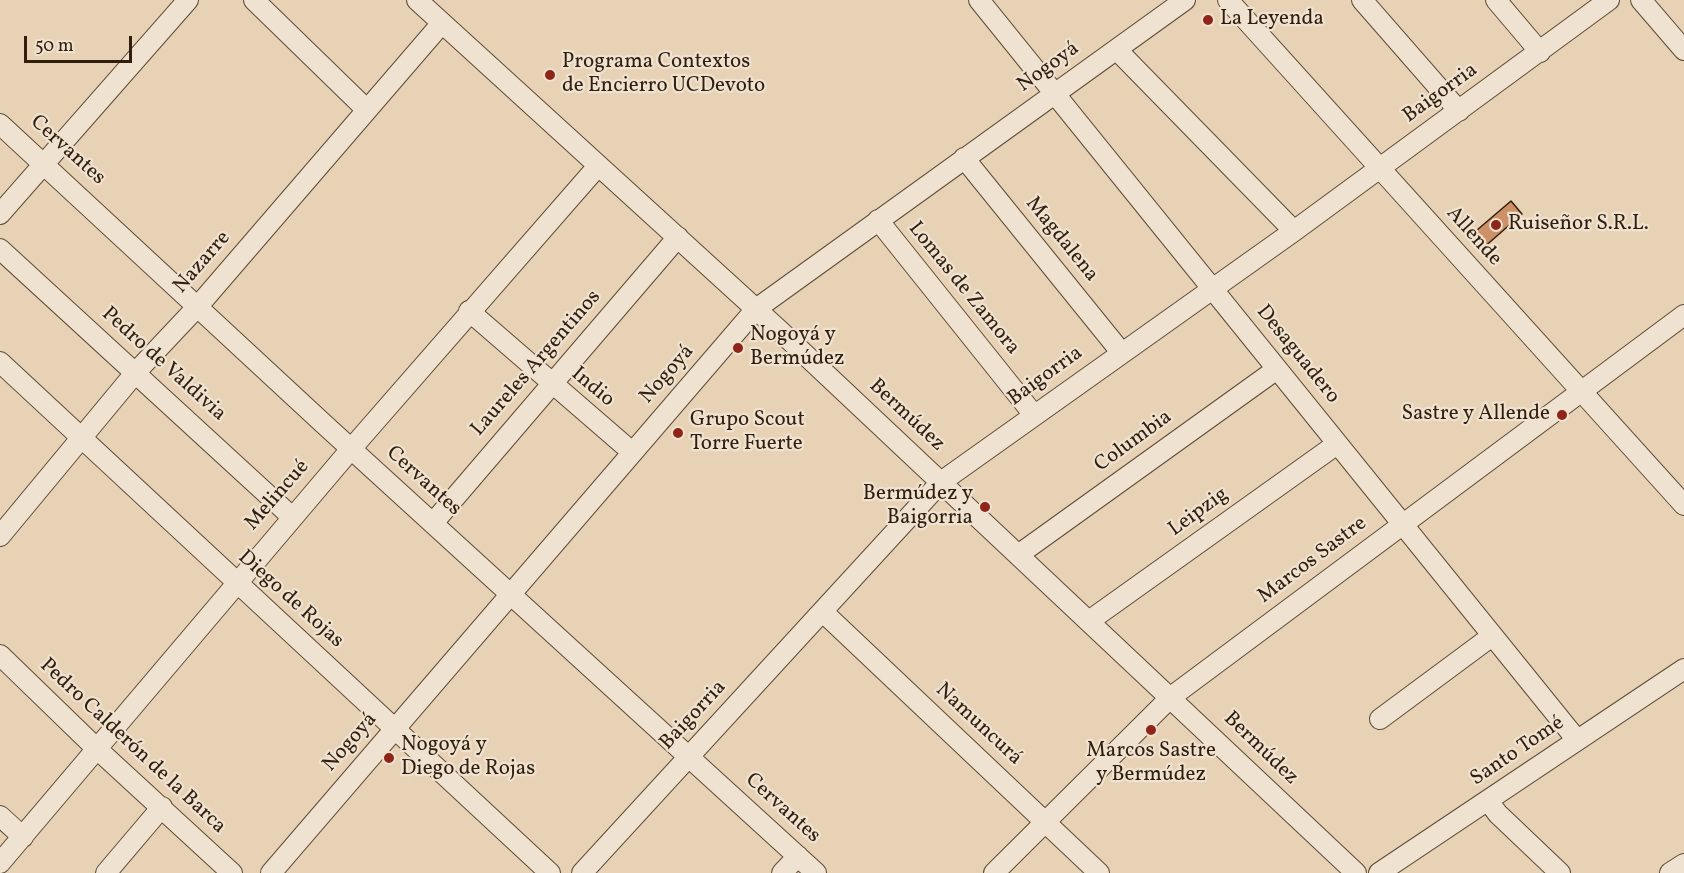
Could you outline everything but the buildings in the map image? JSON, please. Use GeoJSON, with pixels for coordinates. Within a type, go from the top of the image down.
{"type":"FeatureCollection","features":[{"type":"Feature","properties":{"kind":"street"},"geometry":{"type":"LineString","coordinates":[[0,214],[188,0]]}},
{"type":"Feature","properties":{"kind":"street"},"geometry":{"type":"LineString","coordinates":[[254,0],[367,110]]}},
{"type":"Feature","properties":{"kind":"street","name":"Bermúdez"},"geometry":{"type":"LineString","coordinates":[[417,0],[756,309],[1356,873]]}},
{"type":"Feature","properties":{"kind":"street","name":"Desaguadero"},"geometry":{"type":"LineString","coordinates":[[979,0],[1577,740]]}},
{"type":"Feature","properties":{"kind":"street","name":"Nogoyá"},"geometry":{"type":"LineString","coordinates":[[271,873],[756,309],[1185,0]]}},
{"type":"Feature","properties":{"kind":"street","name":"Allende"},"geometry":{"type":"LineString","coordinates":[[1228,0],[1684,505]]}},
{"type":"Feature","properties":{"kind":"street"},"geometry":{"type":"LineString","coordinates":[[1362,0],[1459,111]]}},
{"type":"Feature","properties":{"kind":"street"},"geometry":{"type":"LineString","coordinates":[[1496,0],[1540,52]]}},
{"type":"Feature","properties":{"kind":"street","name":"Baigorria"},"geometry":{"type":"LineString","coordinates":[[582,873],[941,482],[1294,231],[1609,0]]}},
{"type":"Feature","properties":{"kind":"street"},"geometry":{"type":"LineString","coordinates":[[1641,0],[1684,50]]}},
{"type":"Feature","properties":{"kind":"street","name":"Nazarre"},"geometry":{"type":"LineString","coordinates":[[0,536],[136,372],[199,305],[442,23]]}},
{"type":"Feature","properties":{"kind":"street"},"geometry":{"type":"LineString","coordinates":[[1116,50],[1294,231]]}},
{"type":"Feature","properties":{"kind":"street","name":"Cervantes"},"geometry":{"type":"LineString","coordinates":[[0,124],[199,305],[351,449],[816,873]]}},
{"type":"Feature","properties":{"kind":"street","name":"Magdalena"},"geometry":{"type":"LineString","coordinates":[[964,158],[1121,352]]}},
{"type":"Feature","properties":{"kind":"street","name":"Melincué"},"geometry":{"type":"LineString","coordinates":[[0,863],[292,517],[469,311],[598,166]]}},
{"type":"Feature","properties":{"kind":"street","name":"Lomas de Zamora"},"geometry":{"type":"LineString","coordinates":[[878,220],[1034,415]]}},
{"type":"Feature","properties":{"kind":"street","name":"Laureles Argentinos"},"geometry":{"type":"LineString","coordinates":[[433,523],[678,237]]}},
{"type":"Feature","properties":{"kind":"street","name":"Pedro de Valdivia"},"geometry":{"type":"LineString","coordinates":[[0,249],[292,517]]}},
{"type":"Feature","properties":{"kind":"street","name":"Indio"},"geometry":{"type":"LineString","coordinates":[[469,311],[551,385],[632,452]]}},
{"type":"Feature","properties":{"kind":"street","name":"Marcos Sastre"},"geometry":{"type":"LineString","coordinates":[[994,873],[1171,697],[1684,315]]}},
{"type":"Feature","properties":{"kind":"street","name":"Diego de Rojas"},"geometry":{"type":"LineString","coordinates":[[0,362],[235,584],[396,728],[550,873]]}},
{"type":"Feature","properties":{"kind":"street","name":"Columbia"},"geometry":{"type":"LineString","coordinates":[[1018,555],[1278,369]]}},
{"type":"Feature","properties":{"kind":"street","name":"Leipzig"},"geometry":{"type":"LineString","coordinates":[[1089,621],[1337,444]]}},
{"type":"Feature","properties":{"kind":"street","name":"Namuncurá"},"geometry":{"type":"LineString","coordinates":[[823,612],[1099,873]]}},
{"type":"Feature","properties":{"kind":"street"},"geometry":{"type":"LineString","coordinates":[[1380,719],[1492,636]]}},
{"type":"Feature","properties":{"kind":"street","name":"Pedro Calderón de la Barca"},"geometry":{"type":"LineString","coordinates":[[0,655],[96,748],[232,873]]}},
{"type":"Feature","properties":{"kind":"street","name":"Santo Tomé"},"geometry":{"type":"LineString","coordinates":[[1379,873],[1684,669]]}},
{"type":"Feature","properties":{"kind":"street"},"geometry":{"type":"LineString","coordinates":[[1488,801],[1498,814],[1560,873]]}},
{"type":"Feature","properties":{"kind":"street"},"geometry":{"type":"LineString","coordinates":[[106,873],[162,807]]}},
{"type":"Feature","properties":{"kind":"street"},"geometry":{"type":"LineString","coordinates":[[0,816],[23,837]]}},
{"type":"Feature","properties":{"kind":"street"},"geometry":{"type":"LineString","coordinates":[[782,873],[798,856]]}},
{"type":"Feature","properties":{"kind":"street"},"geometry":{"type":"LineString","coordinates":[[1670,873],[1684,864]]}},
{"type":"Feature","properties":{"kind":"place","name":"La Leyenda"},"geometry":{"type":"Point","coordinates":[1208,20]}},
{"type":"Feature","properties":{"kind":"place","name":"Programa Contextos de Encierro UCDevoto"},"geometry":{"type":"Point","coordinates":[550,75]}},
{"type":"Feature","properties":{"kind":"place","name":"Ruiseñor S.R.L."},"geometry":{"type":"Point","coordinates":[1496,225]}},
{"type":"Feature","properties":{"kind":"place","name":"Nogoyá y Bermúdez"},"geometry":{"type":"Point","coordinates":[738,348]}},
{"type":"Feature","properties":{"kind":"place","name":"Sastre y Allende"},"geometry":{"type":"Point","coordinates":[1562,415]}},
{"type":"Feature","properties":{"kind":"place","name":"Grupo Scout Torre Fuerte"},"geometry":{"type":"Point","coordinates":[678,433]}},
{"type":"Feature","properties":{"kind":"place","name":"Bermúdez y Baigorria"},"geometry":{"type":"Point","coordinates":[985,507]}},
{"type":"Feature","properties":{"kind":"place","name":"Marcos Sastre y Bermúdez"},"geometry":{"type":"Point","coordinates":[1151,730]}},
{"type":"Feature","properties":{"kind":"place","name":"Nogoyá y Diego de Rojas"},"geometry":{"type":"Point","coordinates":[389,758]}}]}
